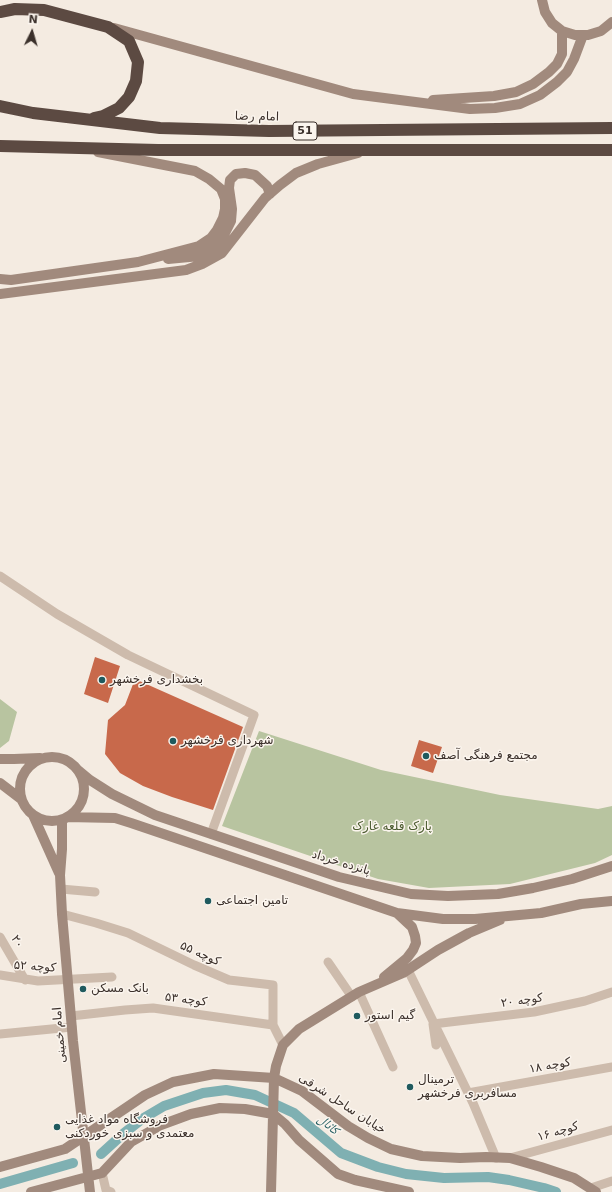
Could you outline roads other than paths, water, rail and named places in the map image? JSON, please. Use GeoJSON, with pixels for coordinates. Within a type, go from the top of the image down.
{"type":"FeatureCollection","features":[{"type":"Feature","properties":{"kind":"highway"},"geometry":{"type":"LineString","coordinates":[[0,12],[15,9],[44,10],[108,27],[129,41],[138,62],[136,81],[129,97],[118,108],[103,116],[85,119]]}},
{"type":"Feature","properties":{"kind":"highway","name":"امام رضا"},"geometry":{"type":"LineString","coordinates":[[0,106],[33,113],[160,128],[269,132],[612,128]]}},
{"type":"Feature","properties":{"kind":"highway","name":"51"},"geometry":{"type":"LineString","coordinates":[[0,146],[158,150],[612,150]]}},
{"type":"Feature","properties":{"kind":"main road"},"geometry":{"type":"LineString","coordinates":[[542,0],[545,12],[552,22],[562,31],[575,35],[588,35],[601,31],[612,22]]}},
{"type":"Feature","properties":{"kind":"main road"},"geometry":{"type":"LineString","coordinates":[[108,27],[352,94],[470,109],[495,108],[520,104],[540,95],[567,72],[574,59],[583,35]]}},
{"type":"Feature","properties":{"kind":"main road"},"geometry":{"type":"LineString","coordinates":[[411,102],[494,96],[516,92],[533,84],[557,64],[562,54],[562,31]]}},
{"type":"Feature","properties":{"kind":"main road"},"geometry":{"type":"LineString","coordinates":[[80,149],[195,171],[209,179],[221,189],[225,199],[225,209],[223,218],[211,238],[199,246],[138,262]]}},
{"type":"Feature","properties":{"kind":"main road"},"geometry":{"type":"LineString","coordinates":[[0,294],[186,270],[197,266],[222,253],[270,194],[296,173],[318,164],[353,154],[381,149]]}},
{"type":"Feature","properties":{"kind":"main road"},"geometry":{"type":"LineString","coordinates":[[0,279],[11,280],[138,262],[200,256],[214,248],[227,232],[231,221],[232,209],[229,188],[230,180],[236,174],[245,173],[255,175],[267,186],[270,194]]}},
{"type":"Feature","properties":{"kind":"main road"},"geometry":{"type":"LineString","coordinates":[[0,759],[14,760],[52,756],[71,762],[83,778],[85,787],[84,796],[75,812],[64,819]]}},
{"type":"Feature","properties":{"kind":"main road"},"geometry":{"type":"LineString","coordinates":[[42,758],[33,762],[26,770],[21,778],[19,788],[21,799],[26,808],[33,815],[42,820],[52,821],[64,819],[115,818],[397,913],[443,919],[475,919],[541,913],[581,904],[612,901]]}},
{"type":"Feature","properties":{"kind":"main road","name":"پانزده خرداد"},"geometry":{"type":"LineString","coordinates":[[78,770],[90,780],[112,794],[155,815],[339,877],[411,894],[448,896],[498,894],[572,879],[612,866]]}},
{"type":"Feature","properties":{"kind":"main road"},"geometry":{"type":"LineString","coordinates":[[0,784],[21,799]]}},
{"type":"Feature","properties":{"kind":"main road","name":"امام خمینی"},"geometry":{"type":"LineString","coordinates":[[33,815],[60,875]]}},
{"type":"Feature","properties":{"kind":"main road","name":"امام خمینی"},"geometry":{"type":"LineString","coordinates":[[64,819],[60,875],[62,914],[72,1027],[90,1192]]}},
{"type":"Feature","properties":{"kind":"main road"},"geometry":{"type":"LineString","coordinates":[[375,984],[407,958],[416,943],[412,927],[397,913]]}},
{"type":"Feature","properties":{"kind":"main road"},"geometry":{"type":"LineString","coordinates":[[271,1192],[274,1083],[276,1066],[283,1045],[299,1029],[356,994],[408,970],[438,950],[469,933],[510,915]]}},
{"type":"Feature","properties":{"kind":"main road","name":"خیابان ساحل شرقی"},"geometry":{"type":"LineString","coordinates":[[0,1167],[65,1149],[84,1142],[145,1095],[173,1082],[214,1074],[274,1083],[302,1091],[348,1126],[368,1138],[392,1149],[422,1156],[510,1158],[574,1178],[594,1190]]}},
{"type":"Feature","properties":{"kind":"main road"},"geometry":{"type":"LineString","coordinates":[[31,1192],[88,1172],[102,1173],[131,1142],[161,1125],[191,1114],[220,1108],[273,1114],[285,1124],[299,1140],[338,1174],[354,1180],[409,1192]]}},
{"type":"Feature","properties":{"kind":"street"},"geometry":{"type":"LineString","coordinates":[[0,576],[57,614],[128,655],[254,715],[211,834]]}},
{"type":"Feature","properties":{"kind":"street"},"geometry":{"type":"LineString","coordinates":[[61,889],[95,892]]}},
{"type":"Feature","properties":{"kind":"street","name":"کوچه ۵۵"},"geometry":{"type":"LineString","coordinates":[[62,914],[128,933],[194,966],[229,980],[273,985],[273,1026],[283,1045]]}},
{"type":"Feature","properties":{"kind":"street","name":"۲۰"},"geometry":{"type":"LineString","coordinates":[[0,937],[26,980]]}},
{"type":"Feature","properties":{"kind":"street"},"geometry":{"type":"LineString","coordinates":[[328,962],[356,994],[393,1067]]}},
{"type":"Feature","properties":{"kind":"street"},"geometry":{"type":"LineString","coordinates":[[408,970],[433,1024],[468,1093],[496,1158]]}},
{"type":"Feature","properties":{"kind":"street","name":"کوچه ۵۲"},"geometry":{"type":"LineString","coordinates":[[0,975],[38,981],[112,977]]}},
{"type":"Feature","properties":{"kind":"street","name":"کوچه ۲۰"},"geometry":{"type":"LineString","coordinates":[[433,1024],[534,1012],[585,1001],[612,992]]}},
{"type":"Feature","properties":{"kind":"street","name":"کوچه ۵۳"},"geometry":{"type":"LineString","coordinates":[[71,1016],[118,1010],[153,1008],[273,1026]]}},
{"type":"Feature","properties":{"kind":"street"},"geometry":{"type":"LineString","coordinates":[[433,1024],[436,1045]]}},
{"type":"Feature","properties":{"kind":"street"},"geometry":{"type":"LineString","coordinates":[[0,1034],[72,1027]]}},
{"type":"Feature","properties":{"kind":"street","name":"کوچه ۱۸"},"geometry":{"type":"LineString","coordinates":[[468,1093],[612,1067]]}},
{"type":"Feature","properties":{"kind":"street","name":"کوچه ۱۶"},"geometry":{"type":"LineString","coordinates":[[510,1158],[612,1130]]}},
{"type":"Feature","properties":{"kind":"street"},"geometry":{"type":"LineString","coordinates":[[102,1173],[106,1190],[111,1192]]}},
{"type":"Feature","properties":{"kind":"street"},"geometry":{"type":"LineString","coordinates":[[594,1190],[612,1181]]}},
{"type":"Feature","properties":{"kind":"waterway","name":"کانال"},"geometry":{"type":"LineString","coordinates":[[101,1154],[142,1119],[164,1106],[203,1093],[226,1090],[255,1095],[294,1113],[341,1153],[378,1167],[406,1174],[444,1178],[488,1177],[509,1180],[556,1192]]}},
{"type":"Feature","properties":{"kind":"waterway","name":"کانال"},"geometry":{"type":"LineString","coordinates":[[0,1184],[73,1163]]}},
{"type":"Feature","properties":{"kind":"place","name":"بخشداری فرخشهر"},"geometry":{"type":"Point","coordinates":[102,680]}},
{"type":"Feature","properties":{"kind":"place","name":"شهرداری فرخشهر"},"geometry":{"type":"Point","coordinates":[173,741]}},
{"type":"Feature","properties":{"kind":"place","name":"مجتمع فرهنگی آصف"},"geometry":{"type":"Point","coordinates":[426,756]}},
{"type":"Feature","properties":{"kind":"place","name":"تامین اجتماعی"},"geometry":{"type":"Point","coordinates":[208,901]}},
{"type":"Feature","properties":{"kind":"place","name":"بانک مسکن"},"geometry":{"type":"Point","coordinates":[83,989]}},
{"type":"Feature","properties":{"kind":"place","name":"گیم استور"},"geometry":{"type":"Point","coordinates":[357,1016]}},
{"type":"Feature","properties":{"kind":"place","name":"ترمینال مسافربری فرخشهر"},"geometry":{"type":"Point","coordinates":[410,1087]}},
{"type":"Feature","properties":{"kind":"place","name":"فروشگاه مواد غذایی معتمدی و سبزی خوردکنی"},"geometry":{"type":"Point","coordinates":[57,1127]}},
{"type":"Feature","properties":{"kind":"park label","name":"پارک قلعه غارک"},"geometry":{"type":"Point","coordinates":[392,827]}}]}
